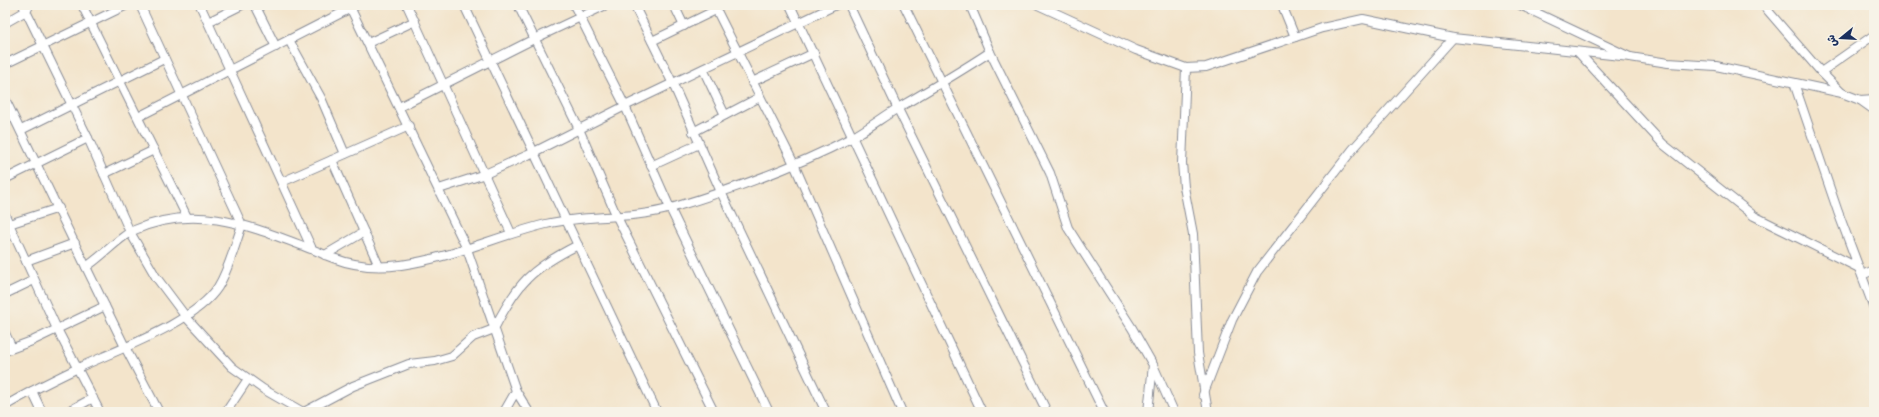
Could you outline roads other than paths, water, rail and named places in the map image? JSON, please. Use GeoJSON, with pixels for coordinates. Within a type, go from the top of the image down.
{"type":"FeatureCollection","features":[{"type":"Feature","properties":{"kind":"street"},"geometry":{"type":"LineString","coordinates":[[82,5],[187,217]]}},
{"type":"Feature","properties":{"kind":"street"},"geometry":{"type":"LineString","coordinates":[[5,64],[42,44],[127,5]]}},
{"type":"Feature","properties":{"kind":"street"},"geometry":{"type":"LineString","coordinates":[[5,406],[77,368],[186,318],[207,300],[217,288],[224,276],[242,225],[140,5]]}},
{"type":"Feature","properties":{"kind":"street"},"geometry":{"type":"LineString","coordinates":[[200,5],[312,249]]}},
{"type":"Feature","properties":{"kind":"street"},"geometry":{"type":"LineString","coordinates":[[208,22],[242,5]]}},
{"type":"Feature","properties":{"kind":"street"},"geometry":{"type":"LineString","coordinates":[[255,5],[276,47]]}},
{"type":"Feature","properties":{"kind":"street"},"geometry":{"type":"LineString","coordinates":[[407,5],[445,84],[511,233]]}},
{"type":"Feature","properties":{"kind":"street"},"geometry":{"type":"LineString","coordinates":[[464,5],[535,151],[657,412]]}},
{"type":"Feature","properties":{"kind":"street"},"geometry":{"type":"LineString","coordinates":[[518,5],[579,129],[617,216],[714,412]]}},
{"type":"Feature","properties":{"kind":"street"},"geometry":{"type":"LineString","coordinates":[[574,5],[625,106],[670,208],[769,412]]}},
{"type":"Feature","properties":{"kind":"street"},"geometry":{"type":"LineString","coordinates":[[399,107],[534,39],[606,5]]}},
{"type":"Feature","properties":{"kind":"street"},"geometry":{"type":"LineString","coordinates":[[634,5],[673,84],[693,132],[826,412]]}},
{"type":"Feature","properties":{"kind":"street"},"geometry":{"type":"LineString","coordinates":[[674,5],[684,26]]}},
{"type":"Feature","properties":{"kind":"street"},"geometry":{"type":"LineString","coordinates":[[790,5],[814,53],[982,412]]}},
{"type":"Feature","properties":{"kind":"street"},"geometry":{"type":"LineString","coordinates":[[439,189],[485,174],[535,151],[625,106],[836,5]]}},
{"type":"Feature","properties":{"kind":"street"},"geometry":{"type":"LineString","coordinates":[[850,5],[898,109],[1047,412]]}},
{"type":"Feature","properties":{"kind":"street"},"geometry":{"type":"LineString","coordinates":[[904,5],[1104,412]]}},
{"type":"Feature","properties":{"kind":"street"},"geometry":{"type":"LineString","coordinates":[[970,5],[990,52],[1050,173],[1068,228],[1073,238],[1132,328],[1153,365],[1174,412]]}},
{"type":"Feature","properties":{"kind":"street"},"geometry":{"type":"LineString","coordinates":[[1038,5],[1136,50],[1186,68],[1206,67],[1322,28],[1363,19],[1453,38],[1630,57],[1668,63],[1716,66],[1842,93],[1860,100],[1874,110]]}},
{"type":"Feature","properties":{"kind":"street"},"geometry":{"type":"LineString","coordinates":[[1282,5],[1295,37]]}},
{"type":"Feature","properties":{"kind":"street"},"geometry":{"type":"LineString","coordinates":[[1520,5],[1630,57]]}},
{"type":"Feature","properties":{"kind":"street"},"geometry":{"type":"LineString","coordinates":[[1763,5],[1820,72],[1842,93]]}},
{"type":"Feature","properties":{"kind":"street"},"geometry":{"type":"LineString","coordinates":[[138,117],[276,47],[352,6],[368,43],[468,249],[516,392],[529,412]]}},
{"type":"Feature","properties":{"kind":"street"},"geometry":{"type":"LineString","coordinates":[[5,23],[26,7],[42,44],[88,138],[130,232],[156,277],[186,318],[232,368],[303,412],[353,386],[409,364],[435,361],[452,356],[473,337],[494,329],[506,305],[520,285],[535,270],[578,245]]}},
{"type":"Feature","properties":{"kind":"street"},"geometry":{"type":"LineString","coordinates":[[652,41],[684,26],[715,7],[794,164],[902,412]]}},
{"type":"Feature","properties":{"kind":"street"},"geometry":{"type":"LineString","coordinates":[[368,43],[414,21]]}},
{"type":"Feature","properties":{"kind":"street"},"geometry":{"type":"LineString","coordinates":[[1820,72],[1874,35]]}},
{"type":"Feature","properties":{"kind":"street"},"geometry":{"type":"LineString","coordinates":[[1204,395],[1232,320],[1257,272],[1353,149],[1453,38]]}},
{"type":"Feature","properties":{"kind":"street"},"geometry":{"type":"LineString","coordinates":[[289,40],[321,98],[345,154]]}},
{"type":"Feature","properties":{"kind":"street"},"geometry":{"type":"LineString","coordinates":[[86,267],[130,232],[156,222],[187,217],[203,217],[242,225],[356,265],[379,266],[401,265],[468,249],[511,233],[566,219],[617,216],[670,208],[721,192],[794,164],[853,137],[990,52]]}},
{"type":"Feature","properties":{"kind":"street"},"geometry":{"type":"LineString","coordinates":[[1578,52],[1663,144],[1754,216],[1860,272],[1874,270]]}},
{"type":"Feature","properties":{"kind":"street"},"geometry":{"type":"LineString","coordinates":[[752,82],[814,53]]}},
{"type":"Feature","properties":{"kind":"street"},"geometry":{"type":"LineString","coordinates":[[21,130],[164,59]]}},
{"type":"Feature","properties":{"kind":"street"},"geometry":{"type":"LineString","coordinates":[[1186,68],[1182,163],[1184,187],[1193,234],[1198,353],[1208,412]]}},
{"type":"Feature","properties":{"kind":"street"},"geometry":{"type":"LineString","coordinates":[[703,69],[725,115]]}},
{"type":"Feature","properties":{"kind":"street"},"geometry":{"type":"LineString","coordinates":[[1794,83],[1874,308]]}},
{"type":"Feature","properties":{"kind":"street"},"geometry":{"type":"LineString","coordinates":[[693,132],[760,97]]}},
{"type":"Feature","properties":{"kind":"street"},"geometry":{"type":"LineString","coordinates":[[1860,100],[1874,99]]}},
{"type":"Feature","properties":{"kind":"street"},"geometry":{"type":"LineString","coordinates":[[6,103],[38,164],[125,347],[159,412]]}},
{"type":"Feature","properties":{"kind":"street"},"geometry":{"type":"LineString","coordinates":[[282,182],[409,126]]}},
{"type":"Feature","properties":{"kind":"street"},"geometry":{"type":"LineString","coordinates":[[5,179],[88,138]]}},
{"type":"Feature","properties":{"kind":"street"},"geometry":{"type":"LineString","coordinates":[[651,166],[699,144]]}},
{"type":"Feature","properties":{"kind":"street"},"geometry":{"type":"LineString","coordinates":[[104,174],[154,150]]}},
{"type":"Feature","properties":{"kind":"street"},"geometry":{"type":"LineString","coordinates":[[332,160],[379,266]]}},
{"type":"Feature","properties":{"kind":"street"},"geometry":{"type":"LineString","coordinates":[[9,224],[58,208]]}},
{"type":"Feature","properties":{"kind":"street"},"geometry":{"type":"LineString","coordinates":[[5,215],[57,329],[100,412]]}},
{"type":"Feature","properties":{"kind":"street"},"geometry":{"type":"LineString","coordinates":[[325,255],[364,232]]}},
{"type":"Feature","properties":{"kind":"street"},"geometry":{"type":"LineString","coordinates":[[26,261],[75,243]]}},
{"type":"Feature","properties":{"kind":"street"},"geometry":{"type":"LineString","coordinates":[[5,294],[34,280]]}},
{"type":"Feature","properties":{"kind":"street"},"geometry":{"type":"LineString","coordinates":[[5,333],[9,350],[105,306]]}},
{"type":"Feature","properties":{"kind":"street"},"geometry":{"type":"LineString","coordinates":[[1148,412],[1153,365]]}},
{"type":"Feature","properties":{"kind":"street"},"geometry":{"type":"LineString","coordinates":[[226,412],[248,379]]}},
{"type":"Feature","properties":{"kind":"street"},"geometry":{"type":"LineString","coordinates":[[32,391],[42,412]]}},
{"type":"Feature","properties":{"kind":"street"},"geometry":{"type":"LineString","coordinates":[[504,412],[516,392]]}},
{"type":"Feature","properties":{"kind":"street"},"geometry":{"type":"LineString","coordinates":[[67,412],[93,398]]}}]}
